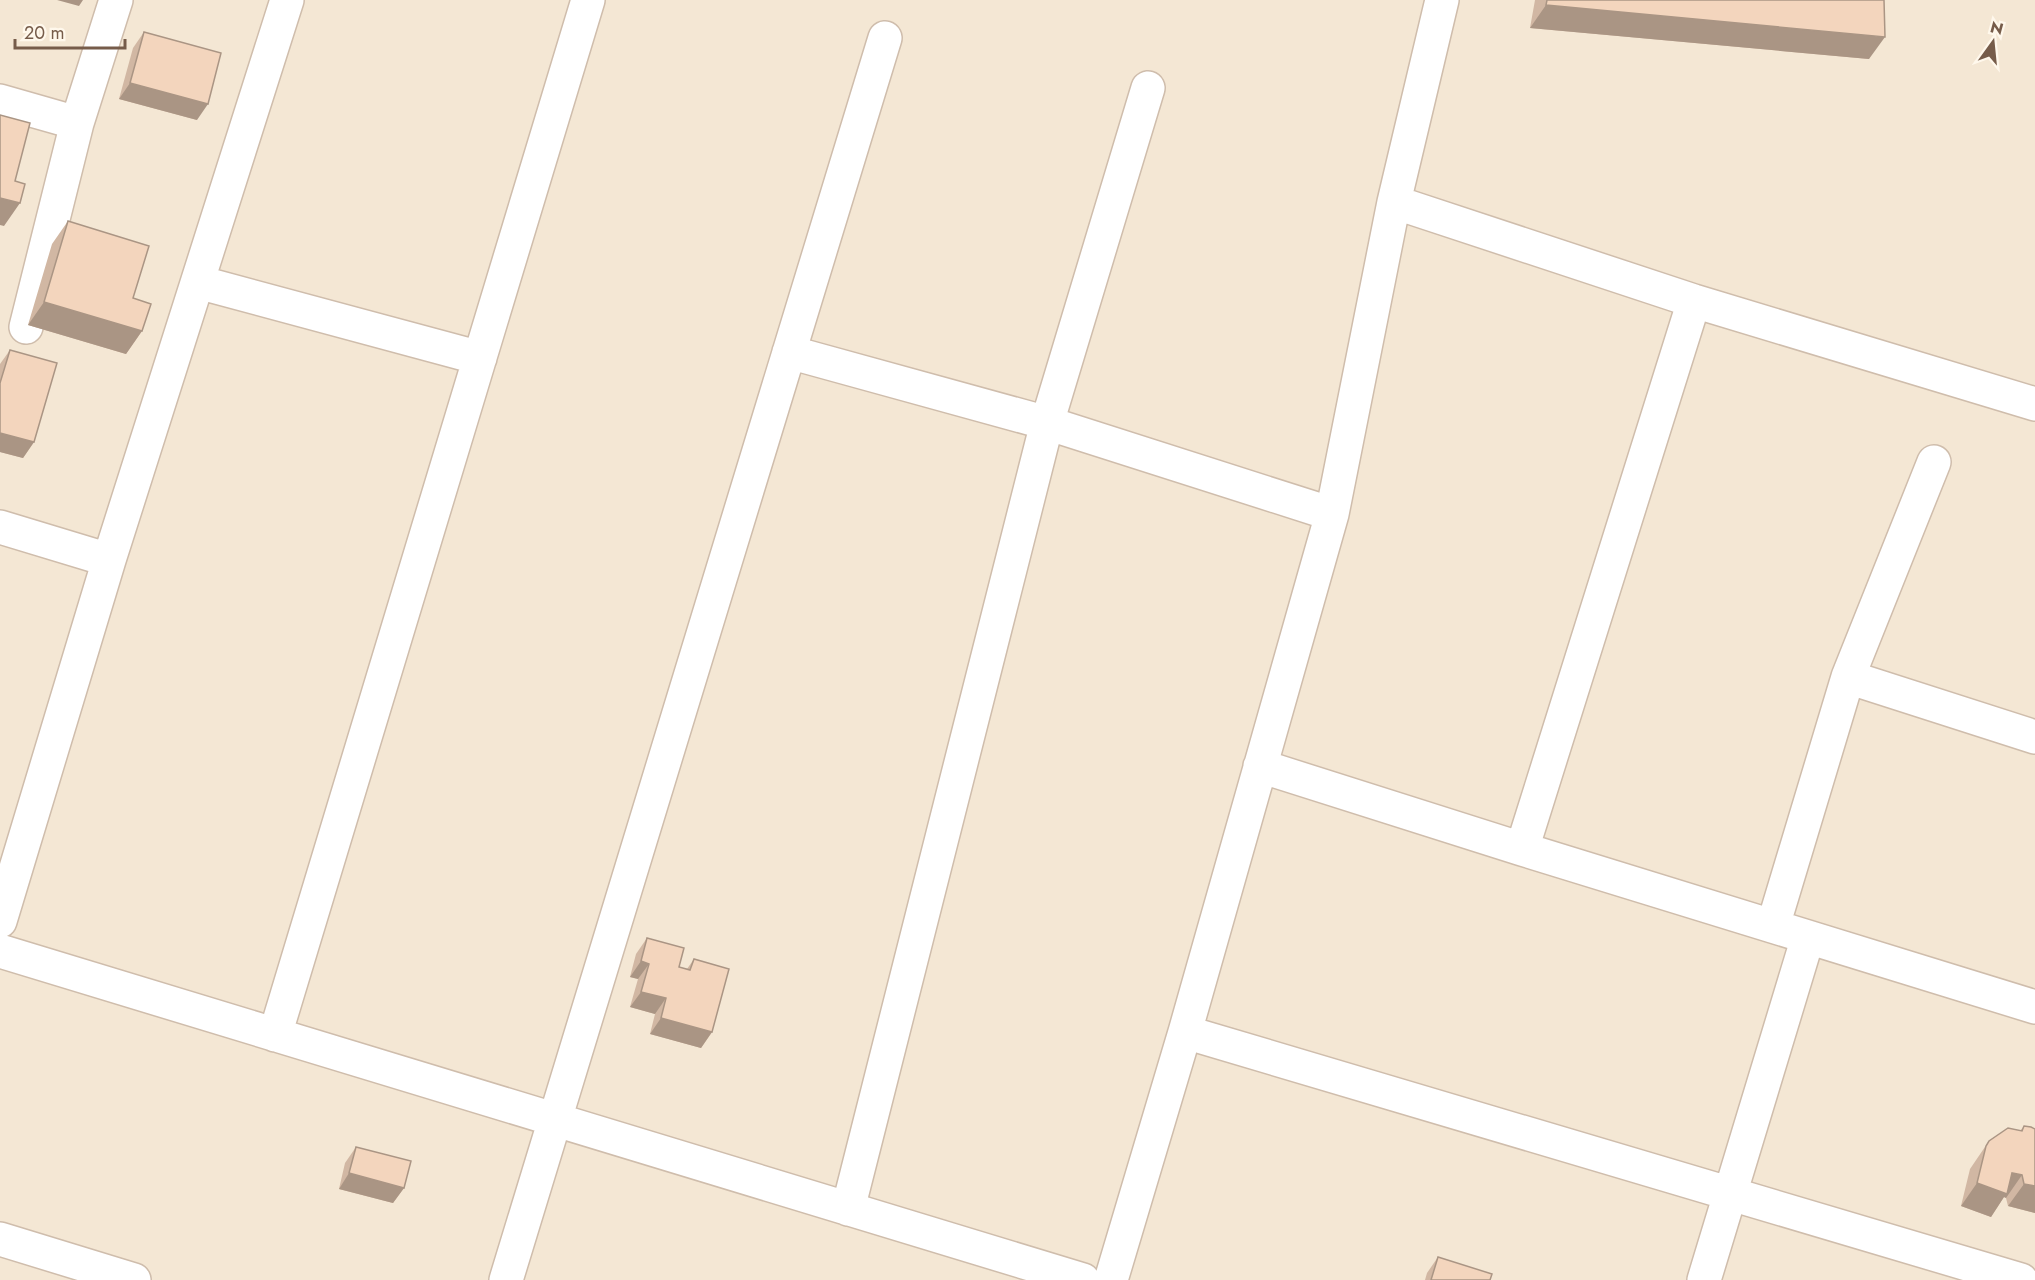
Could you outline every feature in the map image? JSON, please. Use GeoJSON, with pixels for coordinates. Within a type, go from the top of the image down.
{"type":"FeatureCollection","features":[{"type":"Feature","properties":{"kind":"street"},"geometry":{"type":"LineString","coordinates":[[26,327],[76,123],[116,0]]}},
{"type":"Feature","properties":{"kind":"street"},"geometry":{"type":"LineString","coordinates":[[0,921],[14,824],[109,560],[287,0]]}},
{"type":"Feature","properties":{"kind":"street"},"geometry":{"type":"LineString","coordinates":[[275,1035],[588,0]]}},
{"type":"Feature","properties":{"kind":"street"},"geometry":{"type":"LineString","coordinates":[[1110,1280],[1185,1032],[1332,514],[1394,202],[1442,0]]}},
{"type":"Feature","properties":{"kind":"street"},"geometry":{"type":"LineString","coordinates":[[506,1280],[885,38]]}},
{"type":"Feature","properties":{"kind":"street"},"geometry":{"type":"LineString","coordinates":[[848,1209],[1047,423],[1148,88]]}},
{"type":"Feature","properties":{"kind":"street"},"geometry":{"type":"LineString","coordinates":[[0,101],[76,123]]}},
{"type":"Feature","properties":{"kind":"street"},"geometry":{"type":"LineString","coordinates":[[1394,202],[1694,301],[2035,404]]}},
{"type":"Feature","properties":{"kind":"street"},"geometry":{"type":"LineString","coordinates":[[198,282],[480,358]]}},
{"type":"Feature","properties":{"kind":"street"},"geometry":{"type":"LineString","coordinates":[[1522,849],[1694,301]]}},
{"type":"Feature","properties":{"kind":"street"},"geometry":{"type":"LineString","coordinates":[[789,352],[1047,423],[1332,514]]}},
{"type":"Feature","properties":{"kind":"street"},"geometry":{"type":"LineString","coordinates":[[1773,926],[1848,677],[1934,462]]}},
{"type":"Feature","properties":{"kind":"street"},"geometry":{"type":"LineString","coordinates":[[0,527],[109,560]]}},
{"type":"Feature","properties":{"kind":"street"},"geometry":{"type":"LineString","coordinates":[[1848,677],[2035,736]]}},
{"type":"Feature","properties":{"kind":"street"},"geometry":{"type":"LineString","coordinates":[[1260,766],[2035,1007]]}},
{"type":"Feature","properties":{"kind":"street"},"geometry":{"type":"LineString","coordinates":[[1704,1280],[1808,937]]}},
{"type":"Feature","properties":{"kind":"street"},"geometry":{"type":"LineString","coordinates":[[0,951],[1083,1280]]}},
{"type":"Feature","properties":{"kind":"street"},"geometry":{"type":"LineString","coordinates":[[1185,1032],[2021,1280]]}},
{"type":"Feature","properties":{"kind":"street"},"geometry":{"type":"LineString","coordinates":[[0,1239],[134,1280]]}},
{"type":"Feature","properties":{"kind":"shaded area"},"geometry":{"type":"Polygon","coordinates":[[[0,0],[2035,0],[2035,1280],[0,1280],[0,0]]]}},
{"type":"Feature","properties":{"kind":"building"},"geometry":{"type":"Polygon","coordinates":[[[1547,0],[1884,0],[1885,37],[1546,5],[1547,0]]]}},
{"type":"Feature","properties":{"kind":"building"},"geometry":{"type":"Polygon","coordinates":[[[144,32],[221,53],[208,104],[130,83],[144,32]]]}},
{"type":"Feature","properties":{"kind":"building"},"geometry":{"type":"Polygon","coordinates":[[[0,115],[30,123],[15,181],[25,184],[20,203],[0,198],[0,115]]]}},
{"type":"Feature","properties":{"kind":"building"},"geometry":{"type":"Polygon","coordinates":[[[68,221],[149,246],[133,298],[151,304],[142,331],[44,302],[68,221]]]}},
{"type":"Feature","properties":{"kind":"building"},"geometry":{"type":"Polygon","coordinates":[[[10,350],[57,363],[34,442],[0,433],[0,383],[10,350]]]}},
{"type":"Feature","properties":{"kind":"building"},"geometry":{"type":"Polygon","coordinates":[[[647,938],[684,948],[679,967],[690,970],[694,959],[729,969],[712,1032],[661,1018],[666,998],[641,992],[649,964],[641,961],[647,938]]]}},
{"type":"Feature","properties":{"kind":"building"},"geometry":{"type":"Polygon","coordinates":[[[2024,1126],[2035,1129],[2035,1186],[2024,1184],[2022,1175],[2012,1173],[2007,1194],[1977,1183],[1989,1141],[2008,1128],[2022,1131],[2024,1126]]]}},
{"type":"Feature","properties":{"kind":"building"},"geometry":{"type":"Polygon","coordinates":[[[356,1147],[411,1161],[404,1188],[349,1173],[356,1147]]]}},
{"type":"Feature","properties":{"kind":"building"},"geometry":{"type":"Polygon","coordinates":[[[1438,1257],[1492,1274],[1490,1280],[1431,1280],[1438,1257]]]}}]}
